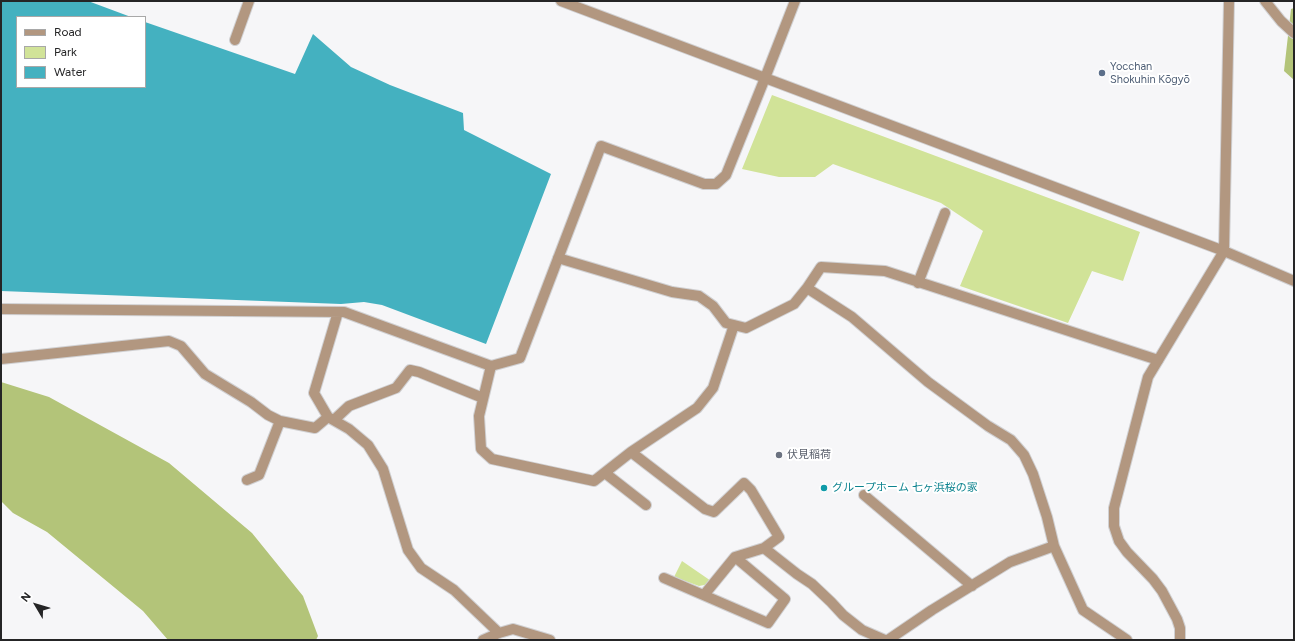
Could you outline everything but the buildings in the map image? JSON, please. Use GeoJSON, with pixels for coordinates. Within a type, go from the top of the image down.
{"type":"FeatureCollection","features":[{"type":"Feature","properties":{"kind":"street"},"geometry":{"type":"LineString","coordinates":[[235,40],[249,1]]}},
{"type":"Feature","properties":{"kind":"street"},"geometry":{"type":"LineString","coordinates":[[561,1],[1224,251],[1294,280]]}},
{"type":"Feature","properties":{"kind":"street"},"geometry":{"type":"LineString","coordinates":[[1,309],[344,312],[491,366],[520,358],[601,146],[704,184],[716,184],[726,175],[795,1]]}},
{"type":"Feature","properties":{"kind":"street"},"geometry":{"type":"LineString","coordinates":[[1180,640],[1178,619],[1165,597],[1153,579],[1127,552],[1119,541],[1114,526],[1114,508],[1148,377],[1224,251],[1229,1]]}},
{"type":"Feature","properties":{"kind":"street"},"geometry":{"type":"LineString","coordinates":[[1265,1],[1281,21],[1294,33]]}},
{"type":"Feature","properties":{"kind":"street"},"geometry":{"type":"LineString","coordinates":[[918,283],[945,213]]}},
{"type":"Feature","properties":{"kind":"street"},"geometry":{"type":"LineString","coordinates":[[558,258],[672,292],[699,296],[713,306],[726,323],[746,328],[794,304],[821,267],[885,271],[1158,360]]}},
{"type":"Feature","properties":{"kind":"street"},"geometry":{"type":"LineString","coordinates":[[807,288],[852,317],[928,382],[983,422],[1011,440],[1024,455],[1033,474],[1047,517],[1054,546],[1083,610],[1128,640]]}},
{"type":"Feature","properties":{"kind":"street"},"geometry":{"type":"LineString","coordinates":[[338,312],[314,394],[331,418],[349,429],[368,445],[383,469],[408,550],[421,568],[454,590],[499,633]]}},
{"type":"Feature","properties":{"kind":"street"},"geometry":{"type":"LineString","coordinates":[[491,366],[479,416],[482,449],[492,459],[594,481],[631,452],[697,408],[713,388],[734,325]]}},
{"type":"Feature","properties":{"kind":"street"},"geometry":{"type":"LineString","coordinates":[[1,359],[169,341],[181,346],[205,374],[251,402],[268,415],[280,421],[315,428],[349,406],[396,388],[410,370],[419,372],[483,398]]}},
{"type":"Feature","properties":{"kind":"street"},"geometry":{"type":"LineString","coordinates":[[247,480],[259,475],[280,421]]}},
{"type":"Feature","properties":{"kind":"street"},"geometry":{"type":"LineString","coordinates":[[631,452],[705,509],[714,512],[744,484],[751,490],[779,537],[764,548],[735,557],[704,595]]}},
{"type":"Feature","properties":{"kind":"street"},"geometry":{"type":"LineString","coordinates":[[605,473],[646,505]]}},
{"type":"Feature","properties":{"kind":"street"},"geometry":{"type":"LineString","coordinates":[[864,495],[972,586]]}},
{"type":"Feature","properties":{"kind":"street"},"geometry":{"type":"LineString","coordinates":[[764,548],[812,584],[832,602],[843,616],[874,638],[887,640],[932,610],[1010,562],[1054,546]]}},
{"type":"Feature","properties":{"kind":"street"},"geometry":{"type":"LineString","coordinates":[[664,578],[768,623],[785,599],[735,557]]}},
{"type":"Feature","properties":{"kind":"street"},"geometry":{"type":"LineString","coordinates":[[483,640],[513,629],[550,640]]}},
{"type":"Feature","properties":{"kind":"green space"},"geometry":{"type":"Polygon","coordinates":[[[1294,8],[1294,80],[1284,71],[1291,9],[1294,8]]]}},
{"type":"Feature","properties":{"kind":"green space"},"geometry":{"type":"Polygon","coordinates":[[[772,95],[1140,232],[1123,281],[1092,271],[1068,323],[960,286],[983,231],[941,203],[833,164],[815,177],[779,177],[742,169],[772,95]]]}},
{"type":"Feature","properties":{"kind":"green space"},"geometry":{"type":"Polygon","coordinates":[[[1,382],[49,397],[169,463],[252,533],[303,596],[318,636],[316,640],[168,640],[143,611],[47,532],[13,513],[1,501],[1,382]]]}},
{"type":"Feature","properties":{"kind":"green space"},"geometry":{"type":"Polygon","coordinates":[[[682,561],[714,583],[699,586],[674,577],[682,561]]]}},
{"type":"Feature","properties":{"kind":"water"},"geometry":{"type":"Polygon","coordinates":[[[1,1],[88,1],[128,16],[16,16],[16,88],[146,88],[146,22],[295,74],[313,34],[351,67],[390,85],[463,113],[464,130],[551,174],[486,344],[382,305],[364,302],[341,304],[1,291],[1,1]]]}},
{"type":"Feature","properties":{"kind":"place","name":"Yocchan Shokuhin Kōgyō"},"geometry":{"type":"Point","coordinates":[1102,73]}},
{"type":"Feature","properties":{"kind":"place","name":"伏見稲荷"},"geometry":{"type":"Point","coordinates":[779,455]}},
{"type":"Feature","properties":{"kind":"place","name":"グループホーム 七ヶ浜桜の家"},"geometry":{"type":"Point","coordinates":[824,488]}}]}
